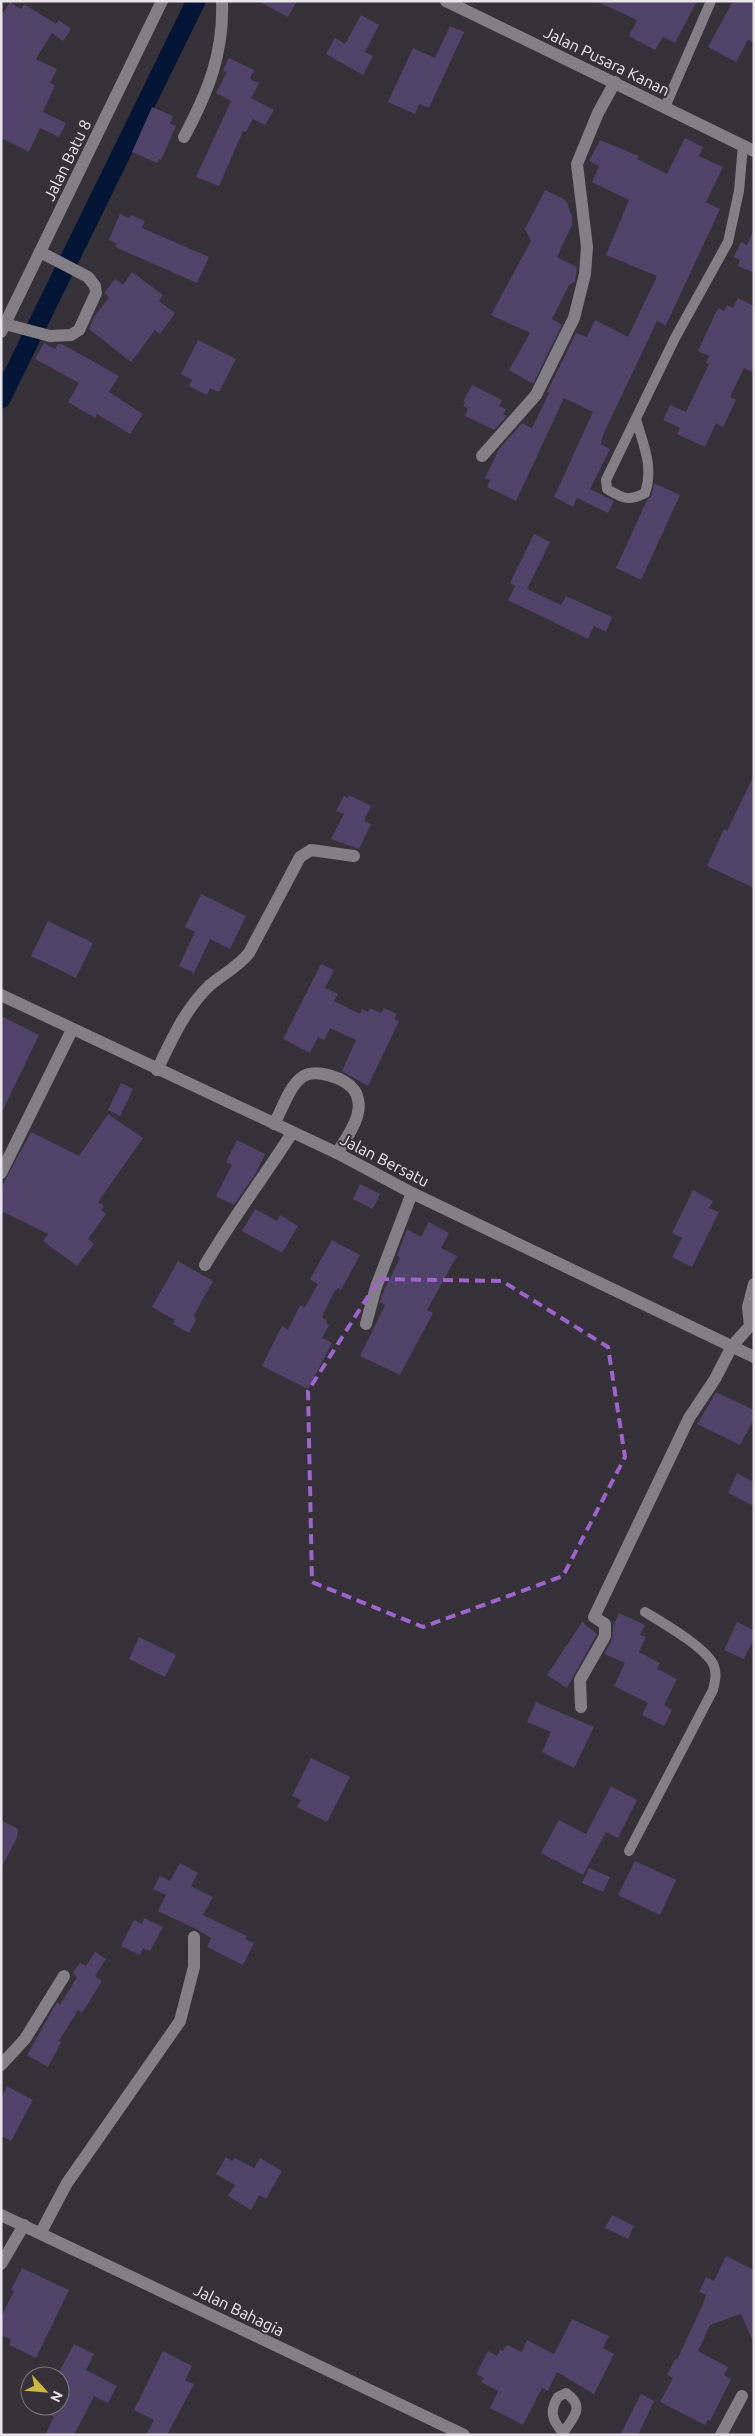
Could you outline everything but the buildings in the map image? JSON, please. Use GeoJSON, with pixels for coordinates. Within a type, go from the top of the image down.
{"type":"FeatureCollection","features":[{"type":"Feature","properties":{"kind":"street","name":"Jalan Batu 8"},"geometry":{"type":"LineString","coordinates":[[3,328],[162,1]]}},
{"type":"Feature","properties":{"kind":"street"},"geometry":{"type":"LineString","coordinates":[[184,137],[206,96],[220,49],[222,1]]}},
{"type":"Feature","properties":{"kind":"street","name":"Jalan Pusara Kanan"},"geometry":{"type":"LineString","coordinates":[[446,1],[748,148]]}},
{"type":"Feature","properties":{"kind":"street"},"geometry":{"type":"LineString","coordinates":[[482,456],[536,395],[574,318],[585,274],[587,247],[577,164],[598,113],[615,82]]}},
{"type":"Feature","properties":{"kind":"street"},"geometry":{"type":"LineString","coordinates":[[3,328],[20,327],[50,336],[63,336],[79,330],[96,293],[95,286],[88,277],[40,252]]}},
{"type":"Feature","properties":{"kind":"street"},"geometry":{"type":"LineString","coordinates":[[157,1070],[178,1027],[191,1006],[211,984],[242,962],[249,953],[300,857],[310,850],[354,856]]}},
{"type":"Feature","properties":{"kind":"street","name":"Jalan Bersatu"},"geometry":{"type":"LineString","coordinates":[[1,995],[337,1153],[412,1193],[754,1357]]}},
{"type":"Feature","properties":{"kind":"street"},"geometry":{"type":"LineString","coordinates":[[1,1173],[72,1030]]}},
{"type":"Feature","properties":{"kind":"street"},"geometry":{"type":"LineString","coordinates":[[274,1124],[301,1077],[311,1073],[329,1074],[354,1089],[358,1103],[355,1120],[337,1153]]}},
{"type":"Feature","properties":{"kind":"street"},"geometry":{"type":"LineString","coordinates":[[205,1265],[220,1239],[238,1216],[292,1133]]}},
{"type":"Feature","properties":{"kind":"street"},"geometry":{"type":"LineString","coordinates":[[366,1324],[376,1287],[412,1193]]}},
{"type":"Feature","properties":{"kind":"street"},"geometry":{"type":"LineString","coordinates":[[581,1707],[580,1680],[605,1636],[604,1624],[594,1617],[599,1603],[629,1546],[689,1418],[715,1379],[732,1346],[750,1326],[748,1307],[754,1284]]}},
{"type":"Feature","properties":{"kind":"street"},"geometry":{"type":"LineString","coordinates":[[41,2232],[67,2183],[180,2021],[194,1967],[194,1937]]}},
{"type":"Feature","properties":{"kind":"street"},"geometry":{"type":"LineString","coordinates":[[1,2065],[25,2039],[64,1976]]}},
{"type":"Feature","properties":{"kind":"street","name":"Jalan Bahagia"},"geometry":{"type":"LineString","coordinates":[[1,2214],[464,2435]]}},
{"type":"Feature","properties":{"kind":"street"},"geometry":{"type":"LineString","coordinates":[[1,2264],[24,2225]]}},
{"type":"Feature","properties":{"kind":"street"},"geometry":{"type":"LineString","coordinates":[[722,2435],[742,2396]]}},
{"type":"Feature","properties":{"kind":"lane"},"geometry":{"type":"LineString","coordinates":[[665,107],[711,1]]}},
{"type":"Feature","properties":{"kind":"lane"},"geometry":{"type":"LineString","coordinates":[[636,419],[650,466],[649,482],[645,493],[633,499],[622,497],[607,489],[606,480],[675,338],[728,242],[748,148]]}},
{"type":"Feature","properties":{"kind":"lane"},"geometry":{"type":"LineString","coordinates":[[630,1851],[713,1690],[716,1676],[713,1664],[693,1643],[645,1612]]}},
{"type":"Feature","properties":{"kind":"highlighted area"},"geometry":{"type":"Polygon","coordinates":[[[379,1279],[502,1281],[608,1347],[625,1457],[563,1576],[423,1627],[312,1582],[308,1391],[379,1279]]]}},
{"type":"Feature","properties":{"kind":"waterway"},"geometry":{"type":"LineString","coordinates":[[1,399],[196,1]]}}]}
